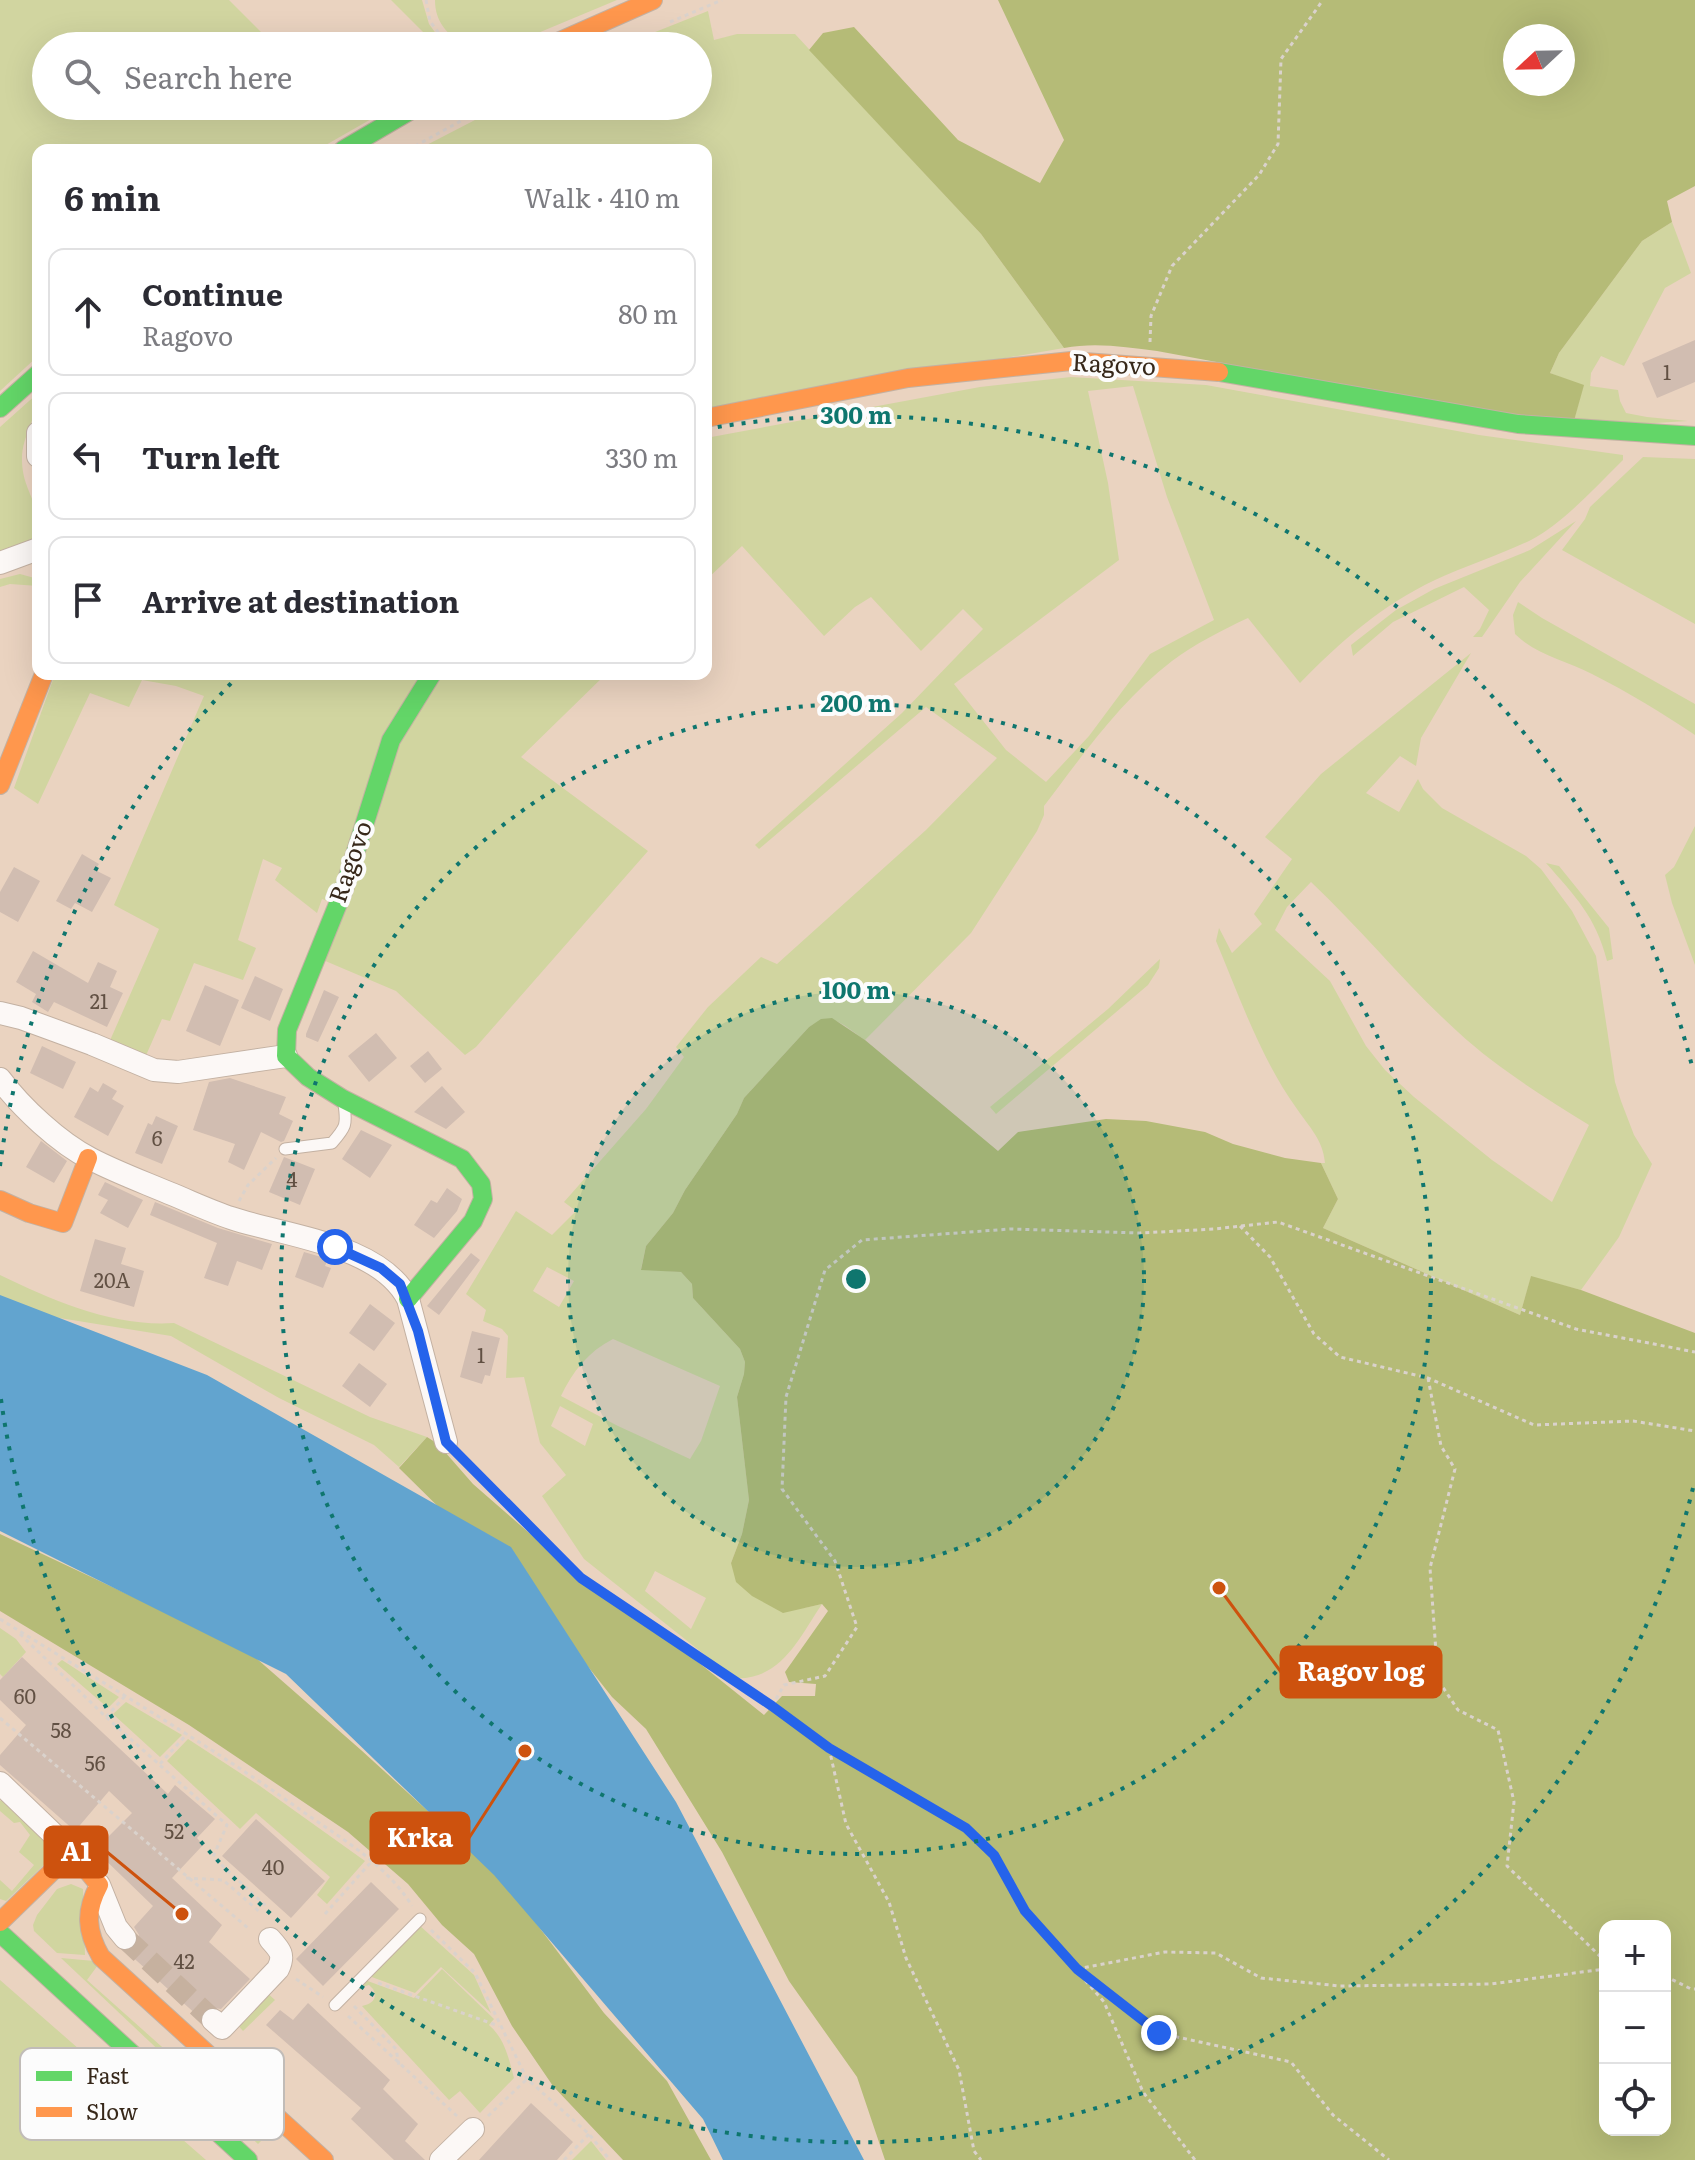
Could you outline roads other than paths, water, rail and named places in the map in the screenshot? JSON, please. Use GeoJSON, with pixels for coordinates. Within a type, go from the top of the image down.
{"type":"FeatureCollection","features":[{"type":"Feature","properties":{"kind":"street"},"geometry":{"type":"LineString","coordinates":[[581,32],[653,0]]}},
{"type":"Feature","properties":{"kind":"street"},"geometry":{"type":"LineString","coordinates":[[353,144],[394,120]]}},
{"type":"Feature","properties":{"kind":"street","name":"Ragovo"},"geometry":{"type":"LineString","coordinates":[[712,417],[908,378],[1071,361],[1226,372],[1518,424],[1695,436]]}},
{"type":"Feature","properties":{"kind":"street"},"geometry":{"type":"LineString","coordinates":[[0,408],[32,379]]}},
{"type":"Feature","properties":{"kind":"street"},"geometry":{"type":"LineString","coordinates":[[0,563],[32,551]]}},
{"type":"Feature","properties":{"kind":"street"},"geometry":{"type":"LineString","coordinates":[[0,785],[42,680]]}},
{"type":"Feature","properties":{"kind":"street","name":"Ragovo"},"geometry":{"type":"LineString","coordinates":[[286,1056],[287,1030],[344,889],[391,740],[428,680]]}},
{"type":"Feature","properties":{"kind":"street"},"geometry":{"type":"LineString","coordinates":[[0,1013],[92,1044],[154,1070],[178,1072],[286,1056],[308,1077],[343,1099],[462,1159],[481,1184],[483,1199],[473,1221],[408,1299]]}},
{"type":"Feature","properties":{"kind":"street"},"geometry":{"type":"LineString","coordinates":[[0,1079],[49,1129],[88,1158],[230,1218],[335,1247],[381,1268],[400,1284],[408,1299],[446,1442]]}},
{"type":"Feature","properties":{"kind":"street"},"geometry":{"type":"LineString","coordinates":[[0,1200],[63,1223],[88,1158]]}},
{"type":"Feature","properties":{"kind":"street"},"geometry":{"type":"LineString","coordinates":[[0,1783],[72,1852],[99,1885],[116,1927],[125,1938]]}},
{"type":"Feature","properties":{"kind":"street"},"geometry":{"type":"LineString","coordinates":[[0,1922],[72,1852]]}},
{"type":"Feature","properties":{"kind":"street"},"geometry":{"type":"LineString","coordinates":[[99,1885],[93,1895],[87,1927],[90,1941],[101,1957],[199,2048]]}},
{"type":"Feature","properties":{"kind":"street"},"geometry":{"type":"LineString","coordinates":[[0,1933],[126,2048]]}},
{"type":"Feature","properties":{"kind":"street"},"geometry":{"type":"LineString","coordinates":[[213,2020],[222,2028],[278,1969],[283,1959],[281,1950],[270,1939]]}},
{"type":"Feature","properties":{"kind":"street"},"geometry":{"type":"LineString","coordinates":[[284,2125],[324,2160]]}},
{"type":"Feature","properties":{"kind":"street"},"geometry":{"type":"LineString","coordinates":[[441,2160],[473,2129]]}},
{"type":"Feature","properties":{"kind":"street"},"geometry":{"type":"LineString","coordinates":[[226,2140],[248,2160]]}},
{"type":"Feature","properties":{"kind":"lane"},"geometry":{"type":"LineString","coordinates":[[285,1149],[332,1143],[345,1129],[347,1119],[343,1099]]}},
{"type":"Feature","properties":{"kind":"lane"},"geometry":{"type":"LineString","coordinates":[[339,2001],[420,1919]]}},
{"type":"Feature","properties":{"kind":"water"},"geometry":{"type":"Polygon","coordinates":[[[0,1295],[207,1375],[511,1547],[676,1802],[864,2160],[723,2160],[703,2119],[494,1875],[286,1674],[0,1531],[0,1295]]]}},
{"type":"Feature","properties":{"kind":"tunnel"},"geometry":{"type":"LineString","coordinates":[[125,1938],[213,2020]]}},
{"type":"Feature","properties":{"kind":"place","name":"Ragov log"},"geometry":{"type":"Point","coordinates":[1219,1588]}},
{"type":"Feature","properties":{"kind":"place","name":"Krka"},"geometry":{"type":"Point","coordinates":[525,1751]}},
{"type":"Feature","properties":{"kind":"place","name":"A1"},"geometry":{"type":"Point","coordinates":[182,1914]}}]}
